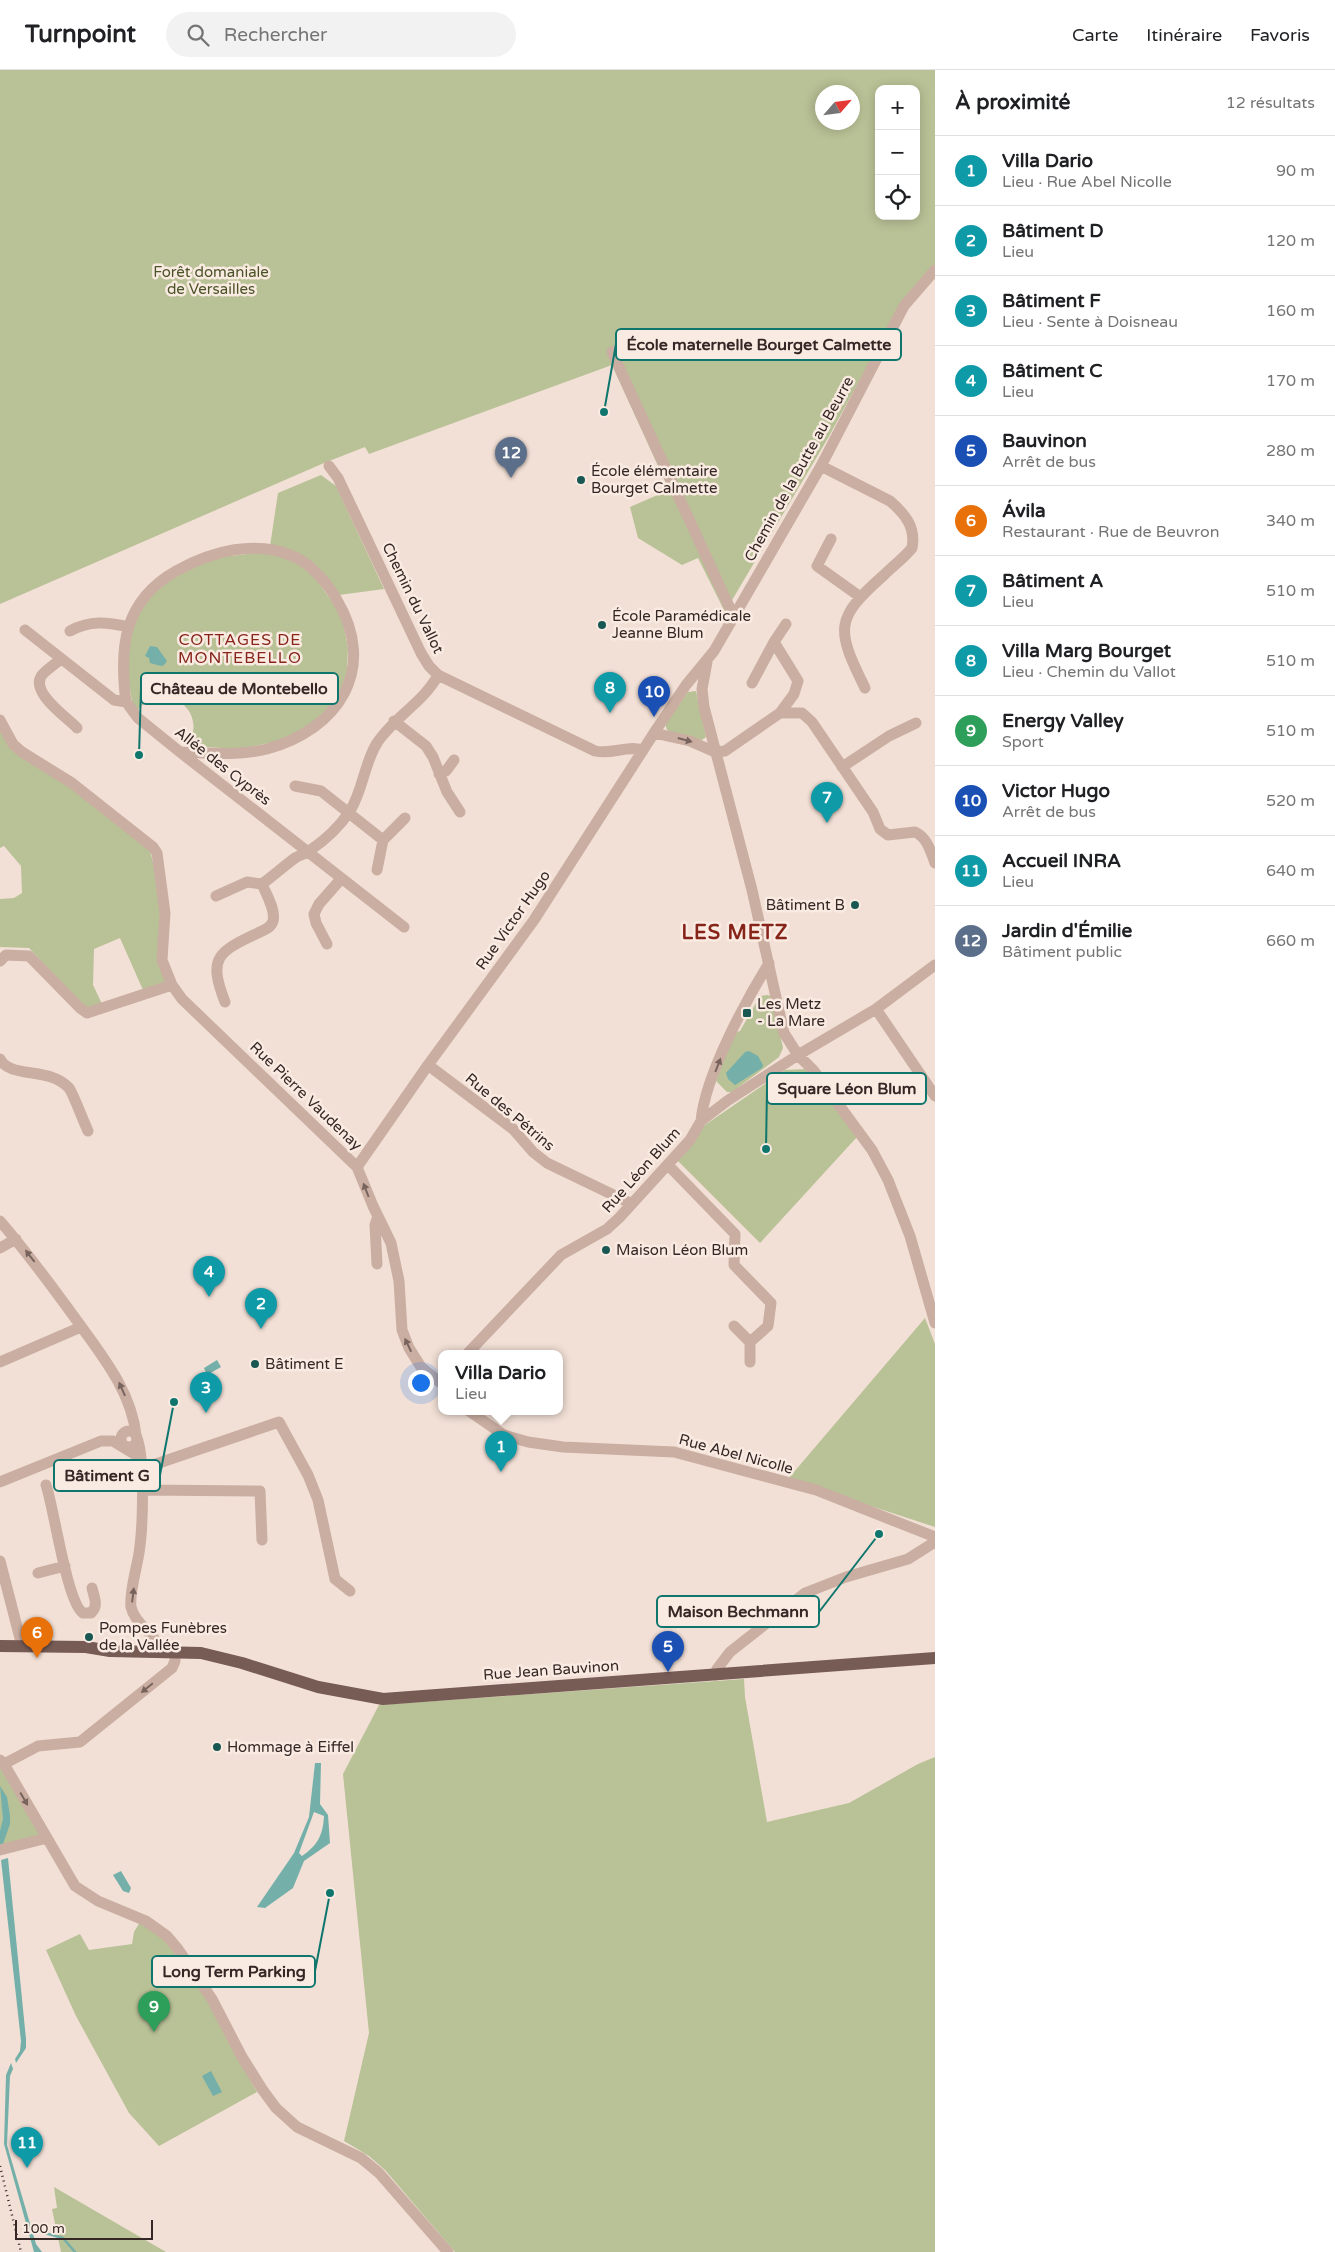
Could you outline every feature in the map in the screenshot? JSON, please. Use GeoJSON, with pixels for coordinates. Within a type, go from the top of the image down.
{"type":"FeatureCollection","features":[{"type":"Feature","properties":{"kind":"main road","name":"Rue Jean Bauvinon"},"geometry":{"type":"LineString","coordinates":[[0,1646],[86,1647],[110,1651],[201,1653],[318,1687],[383,1699],[935,1658]]}},
{"type":"Feature","properties":{"kind":"street","name":"Chemin de la Butte au Beurre"},"geometry":{"type":"LineString","coordinates":[[686,685],[707,660],[734,617],[821,466],[904,306],[935,270]]}},
{"type":"Feature","properties":{"kind":"street"},"geometry":{"type":"LineString","coordinates":[[612,352],[734,617]]}},
{"type":"Feature","properties":{"kind":"street","name":"Chemin du Vallot"},"geometry":{"type":"LineString","coordinates":[[329,466],[338,478],[421,653],[429,666],[438,675],[595,751],[611,752],[629,747],[643,750]]}},
{"type":"Feature","properties":{"kind":"street"},"geometry":{"type":"LineString","coordinates":[[821,466],[890,501],[899,509],[913,530],[912,548],[859,596],[844,620],[844,636],[850,659],[864,688]]}},
{"type":"Feature","properties":{"kind":"street"},"geometry":{"type":"LineString","coordinates":[[830,540],[817,566],[859,596]]}},
{"type":"Feature","properties":{"kind":"street"},"geometry":{"type":"LineString","coordinates":[[126,702],[122,669],[123,648],[129,627],[134,613],[144,599],[167,576],[208,556],[239,549],[254,548],[286,553],[308,566],[335,596],[347,620],[353,657],[348,684],[338,705],[320,723],[296,738],[265,749],[233,753],[180,752]]}},
{"type":"Feature","properties":{"kind":"street"},"geometry":{"type":"LineString","coordinates":[[70,630],[78,626],[98,622],[129,627]]}},
{"type":"Feature","properties":{"kind":"street"},"geometry":{"type":"LineString","coordinates":[[752,683],[786,624]]}},
{"type":"Feature","properties":{"kind":"street","name":"Allée des Cyprès"},"geometry":{"type":"LineString","coordinates":[[25,630],[114,700],[126,702],[138,718],[180,752],[404,927]]}},
{"type":"Feature","properties":{"kind":"street"},"geometry":{"type":"LineString","coordinates":[[654,733],[690,741],[715,752],[725,750],[780,713],[794,694],[798,681],[774,642]]}},
{"type":"Feature","properties":{"kind":"street"},"geometry":{"type":"LineString","coordinates":[[61,659],[41,676],[39,683],[42,692],[54,709],[68,717],[78,728]]}},
{"type":"Feature","properties":{"kind":"street","name":"Chemin de la Butte au Beurre"},"geometry":{"type":"LineString","coordinates":[[702,689],[707,660]]}},
{"type":"Feature","properties":{"kind":"street"},"geometry":{"type":"LineString","coordinates":[[216,896],[247,882],[262,884],[296,857],[308,852],[334,830],[349,812],[360,794],[368,763],[376,744],[394,721],[433,685],[438,675]]}},
{"type":"Feature","properties":{"kind":"street"},"geometry":{"type":"LineString","coordinates":[[686,685],[702,689],[715,752],[748,872],[784,1033],[872,1150],[888,1180],[910,1236],[935,1323]]}},
{"type":"Feature","properties":{"kind":"street","name":"Rue Victor Hugo"},"geometry":{"type":"LineString","coordinates":[[357,1167],[428,1065],[534,920],[686,685]]}},
{"type":"Feature","properties":{"kind":"street"},"geometry":{"type":"LineString","coordinates":[[794,694],[802,714],[812,722],[873,812],[880,829],[888,835],[915,832],[919,834],[928,845],[935,863]]}},
{"type":"Feature","properties":{"kind":"street"},"geometry":{"type":"LineString","coordinates":[[780,713],[802,714]]}},
{"type":"Feature","properties":{"kind":"street","name":"Rue Pierre Vaudenay"},"geometry":{"type":"LineString","coordinates":[[0,720],[13,744],[22,752],[72,783],[153,847],[157,853],[165,913],[162,960],[172,985],[182,999],[357,1167],[392,1243],[399,1281],[402,1330],[421,1367],[438,1380]]}},
{"type":"Feature","properties":{"kind":"street"},"geometry":{"type":"LineString","coordinates":[[394,721],[426,746],[447,792],[460,812]]}},
{"type":"Feature","properties":{"kind":"street"},"geometry":{"type":"LineString","coordinates":[[842,767],[888,736],[916,724]]}},
{"type":"Feature","properties":{"kind":"street"},"geometry":{"type":"LineString","coordinates":[[439,774],[446,771],[454,760]]}},
{"type":"Feature","properties":{"kind":"street"},"geometry":{"type":"LineString","coordinates":[[295,786],[321,791],[384,840]]}},
{"type":"Feature","properties":{"kind":"street"},"geometry":{"type":"LineString","coordinates":[[377,870],[384,840],[405,818]]}},
{"type":"Feature","properties":{"kind":"street"},"geometry":{"type":"LineString","coordinates":[[327,944],[316,923],[314,914],[319,904],[341,878]]}},
{"type":"Feature","properties":{"kind":"street"},"geometry":{"type":"LineString","coordinates":[[226,1002],[216,978],[216,964],[223,954],[240,941],[267,929],[273,922],[273,913],[262,884]]}},
{"type":"Feature","properties":{"kind":"street"},"geometry":{"type":"LineString","coordinates":[[0,961],[6,955],[29,956],[87,1013],[172,985]]}},
{"type":"Feature","properties":{"kind":"street"},"geometry":{"type":"LineString","coordinates":[[701,1121],[702,1110],[731,1032],[769,963]]}},
{"type":"Feature","properties":{"kind":"street","name":"Rue Léon Blum"},"geometry":{"type":"LineString","coordinates":[[471,1350],[560,1255],[607,1229],[619,1218],[690,1140],[701,1121],[727,1101],[798,1054],[876,1009],[935,965]]}},
{"type":"Feature","properties":{"kind":"street"},"geometry":{"type":"LineString","coordinates":[[754,992],[760,990],[775,993]]}},
{"type":"Feature","properties":{"kind":"street"},"geometry":{"type":"LineString","coordinates":[[876,1009],[935,1096]]}},
{"type":"Feature","properties":{"kind":"street"},"geometry":{"type":"LineString","coordinates":[[0,1059],[7,1067],[14,1071],[44,1074],[69,1088],[88,1131]]}},
{"type":"Feature","properties":{"kind":"street","name":"Rue des Pétrins"},"geometry":{"type":"LineString","coordinates":[[428,1065],[512,1129],[533,1152],[547,1163],[630,1204]]}},
{"type":"Feature","properties":{"kind":"street"},"geometry":{"type":"LineString","coordinates":[[711,1084],[716,1093],[727,1101]]}},
{"type":"Feature","properties":{"kind":"street"},"geometry":{"type":"LineString","coordinates":[[668,1165],[735,1234],[734,1265],[771,1303],[768,1326],[750,1342]]}},
{"type":"Feature","properties":{"kind":"street"},"geometry":{"type":"LineString","coordinates":[[377,1264],[375,1225],[378,1216]]}},
{"type":"Feature","properties":{"kind":"street"},"geometry":{"type":"LineString","coordinates":[[0,1221],[16,1239],[81,1327],[120,1384],[132,1416],[133,1435],[141,1462],[142,1490],[140,1551],[131,1607],[136,1617],[158,1643],[160,1651]]}},
{"type":"Feature","properties":{"kind":"street"},"geometry":{"type":"LineString","coordinates":[[0,1248],[16,1239]]}},
{"type":"Feature","properties":{"kind":"street"},"geometry":{"type":"LineString","coordinates":[[734,1326],[750,1342],[750,1362]]}},
{"type":"Feature","properties":{"kind":"street"},"geometry":{"type":"LineString","coordinates":[[0,1362],[81,1327]]}},
{"type":"Feature","properties":{"kind":"street","name":"Rue Abel Nicolle"},"geometry":{"type":"LineString","coordinates":[[475,1415],[504,1435],[528,1442],[563,1447],[674,1452],[816,1490],[935,1537]]}},
{"type":"Feature","properties":{"kind":"street"},"geometry":{"type":"LineString","coordinates":[[133,1435],[122,1437],[127,1447],[141,1462],[162,1462],[279,1422],[308,1475],[318,1500],[335,1578],[350,1591]]}},
{"type":"Feature","properties":{"kind":"street"},"geometry":{"type":"LineString","coordinates":[[0,1482],[96,1442],[106,1436],[133,1435]]}},
{"type":"Feature","properties":{"kind":"street"},"geometry":{"type":"LineString","coordinates":[[96,1442],[113,1441],[127,1447]]}},
{"type":"Feature","properties":{"kind":"street"},"geometry":{"type":"LineString","coordinates":[[37,1466],[50,1497],[64,1566],[77,1607],[83,1613],[91,1613],[95,1609],[96,1603],[92,1588]]}},
{"type":"Feature","properties":{"kind":"street"},"geometry":{"type":"LineString","coordinates":[[142,1490],[260,1491],[262,1540]]}},
{"type":"Feature","properties":{"kind":"street"},"geometry":{"type":"LineString","coordinates":[[716,1675],[717,1669],[730,1652],[805,1593],[846,1577],[908,1559],[935,1542]]}},
{"type":"Feature","properties":{"kind":"street"},"geometry":{"type":"LineString","coordinates":[[0,1561],[22,1646]]}},
{"type":"Feature","properties":{"kind":"street"},"geometry":{"type":"LineString","coordinates":[[38,1573],[64,1566]]}},
{"type":"Feature","properties":{"kind":"street"},"geometry":{"type":"LineString","coordinates":[[175,1652],[175,1661],[172,1668],[80,1742],[38,1746],[2,1762],[75,1886],[98,1901],[146,1921],[167,1936],[212,1999],[242,2057],[276,2108],[297,2126],[361,2158],[379,2173],[448,2252]]}},
{"type":"Feature","properties":{"kind":"street"},"geometry":{"type":"LineString","coordinates":[[0,1850],[47,1838]]}},
{"type":"Feature","properties":{"kind":"green space","name":"Forêt domaniale de Versailles"},"geometry":{"type":"Polygon","coordinates":[[[0,70],[935,70],[935,265],[902,303],[828,438],[725,612],[698,558],[682,565],[638,538],[630,507],[669,490],[612,365],[369,454],[365,447],[324,463],[0,604],[0,70]]]}},
{"type":"Feature","properties":{"kind":"green space"},"geometry":{"type":"Polygon","coordinates":[[[321,475],[336,486],[384,589],[339,595],[309,560],[270,546],[278,493],[321,475]]]}},
{"type":"Feature","properties":{"kind":"green space"},"geometry":{"type":"Polygon","coordinates":[[[266,552],[294,561],[314,576],[342,616],[348,648],[347,671],[338,699],[304,730],[278,741],[241,749],[186,746],[192,734],[193,722],[189,711],[181,703],[171,698],[160,697],[148,701],[137,711],[132,702],[126,665],[133,627],[146,600],[179,573],[221,557],[266,552]]]}},
{"type":"Feature","properties":{"kind":"green space"},"geometry":{"type":"Polygon","coordinates":[[[696,691],[706,737],[702,740],[671,732],[667,730],[665,724],[688,692],[696,691]]]}},
{"type":"Feature","properties":{"kind":"green space"},"geometry":{"type":"Polygon","coordinates":[[[0,729],[150,851],[159,900],[165,982],[143,990],[120,938],[94,949],[93,985],[102,1004],[87,1009],[29,948],[0,947],[0,899],[14,898],[22,893],[21,866],[4,846],[0,848],[0,729]]]}},
{"type":"Feature","properties":{"kind":"green space"},"geometry":{"type":"Polygon","coordinates":[[[768,995],[772,997],[783,1048],[779,1057],[732,1092],[727,1092],[716,1081],[734,1033],[740,1031],[760,996],[768,995]]]}},
{"type":"Feature","properties":{"kind":"green space"},"geometry":{"type":"Polygon","coordinates":[[[807,1069],[857,1137],[760,1243],[678,1161],[705,1125],[785,1070],[807,1069]]]}},
{"type":"Feature","properties":{"kind":"green space"},"geometry":{"type":"Polygon","coordinates":[[[925,1318],[935,1344],[935,1527],[788,1479],[925,1318]]]}},
{"type":"Feature","properties":{"kind":"green space"},"geometry":{"type":"Polygon","coordinates":[[[744,1679],[745,1697],[767,1822],[849,1803],[918,1764],[935,1757],[935,2252],[455,2252],[385,2170],[369,2156],[344,2141],[369,2033],[343,1774],[379,1705],[744,1679]]]}},
{"type":"Feature","properties":{"kind":"green space"},"geometry":{"type":"Polygon","coordinates":[[[0,1765],[47,1838],[0,1845],[0,1765]]]}},
{"type":"Feature","properties":{"kind":"green space"},"geometry":{"type":"Polygon","coordinates":[[[140,1922],[162,1938],[206,1998],[257,2092],[159,2146],[129,2113],[76,2016],[46,1950],[80,1934],[89,1950],[132,1944],[134,1932],[140,1922]]]}},
{"type":"Feature","properties":{"kind":"green space"},"geometry":{"type":"Polygon","coordinates":[[[54,2187],[166,2252],[61,2252],[52,2209],[57,2208],[54,2187]]]}},
{"type":"Feature","properties":{"kind":"water"},"geometry":{"type":"Polygon","coordinates":[[[150,646],[157,647],[167,661],[164,665],[150,663],[149,658],[145,656],[150,646]]]}},
{"type":"Feature","properties":{"kind":"water"},"geometry":{"type":"Polygon","coordinates":[[[749,1051],[758,1056],[763,1065],[762,1068],[735,1085],[728,1079],[726,1073],[745,1052],[749,1051]]]}},
{"type":"Feature","properties":{"kind":"water"},"geometry":{"type":"Polygon","coordinates":[[[217,1360],[221,1367],[207,1375],[204,1368],[217,1360]]]}},
{"type":"Feature","properties":{"kind":"water"},"geometry":{"type":"Polygon","coordinates":[[[315,1763],[321,1763],[320,1804],[328,1815],[330,1843],[304,1861],[293,1888],[265,1908],[257,1907],[294,1853],[309,1817],[315,1763]],[[314,1812],[299,1853],[302,1856],[319,1839],[324,1816],[314,1812]]]}},
{"type":"Feature","properties":{"kind":"water"},"geometry":{"type":"Polygon","coordinates":[[[0,1786],[7,1797],[10,1824],[3,1844],[0,1845],[0,1831],[3,1819],[0,1786]]]}},
{"type":"Feature","properties":{"kind":"water"},"geometry":{"type":"Polygon","coordinates":[[[8,1858],[26,2039],[26,2048],[16,2063],[15,2059],[20,2051],[21,2041],[1,1860],[8,1858]]]}},
{"type":"Feature","properties":{"kind":"water"},"geometry":{"type":"Polygon","coordinates":[[[121,1871],[131,1888],[129,1893],[123,1891],[113,1875],[121,1871]]]}},
{"type":"Feature","properties":{"kind":"water"},"geometry":{"type":"Polygon","coordinates":[[[11,2063],[13,2069],[10,2076],[7,2145],[36,2244],[42,2252],[34,2252],[4,2144],[6,2075],[11,2063]]]}},
{"type":"Feature","properties":{"kind":"water"},"geometry":{"type":"Polygon","coordinates":[[[211,2071],[222,2092],[213,2096],[202,2076],[211,2071]]]}},
{"type":"Feature","properties":{"kind":"waterway"},"geometry":{"type":"LineString","coordinates":[[30,2229],[63,2238],[75,2252]]}},
{"type":"Feature","properties":{"kind":"railway"},"geometry":{"type":"LineString","coordinates":[[0,2166],[21,2252]]}},
{"type":"Feature","properties":{"kind":"place","name":"École maternelle Bourget Calmette"},"geometry":{"type":"Point","coordinates":[604,412]}},
{"type":"Feature","properties":{"kind":"place","name":"Jardin d'Émilie"},"geometry":{"type":"Point","coordinates":[511,478]}},
{"type":"Feature","properties":{"kind":"place","name":"École élémentaire Bourget Calmette"},"geometry":{"type":"Point","coordinates":[581,480]}},
{"type":"Feature","properties":{"kind":"place","name":"École Paramédicale Jeanne Blum"},"geometry":{"type":"Point","coordinates":[602,625]}},
{"type":"Feature","properties":{"kind":"place","name":"Villa Marg Bourget"},"geometry":{"type":"Point","coordinates":[610,713]}},
{"type":"Feature","properties":{"kind":"place","name":"Victor Hugo"},"geometry":{"type":"Point","coordinates":[654,717]}},
{"type":"Feature","properties":{"kind":"place","name":"Château de Montebello"},"geometry":{"type":"Point","coordinates":[139,755]}},
{"type":"Feature","properties":{"kind":"place","name":"Bâtiment A"},"geometry":{"type":"Point","coordinates":[827,823]}},
{"type":"Feature","properties":{"kind":"place","name":"Bâtiment B"},"geometry":{"type":"Point","coordinates":[855,905]}},
{"type":"Feature","properties":{"kind":"place","name":"Les Metz - La Mare"},"geometry":{"type":"Point","coordinates":[747,1013]}},
{"type":"Feature","properties":{"kind":"place","name":"Square Léon Blum"},"geometry":{"type":"Point","coordinates":[766,1149]}},
{"type":"Feature","properties":{"kind":"place","name":"Maison Léon Blum"},"geometry":{"type":"Point","coordinates":[606,1250]}},
{"type":"Feature","properties":{"kind":"place","name":"Bâtiment C"},"geometry":{"type":"Point","coordinates":[209,1297]}},
{"type":"Feature","properties":{"kind":"place","name":"Bâtiment D"},"geometry":{"type":"Point","coordinates":[261,1329]}},
{"type":"Feature","properties":{"kind":"place","name":"Bâtiment E"},"geometry":{"type":"Point","coordinates":[255,1364]}},
{"type":"Feature","properties":{"kind":"place","name":"Bâtiment G"},"geometry":{"type":"Point","coordinates":[174,1402]}},
{"type":"Feature","properties":{"kind":"place","name":"Bâtiment F"},"geometry":{"type":"Point","coordinates":[206,1413]}},
{"type":"Feature","properties":{"kind":"place","name":"Villa Dario"},"geometry":{"type":"Point","coordinates":[501,1472]}},
{"type":"Feature","properties":{"kind":"place","name":"Maison Bechmann"},"geometry":{"type":"Point","coordinates":[879,1534]}},
{"type":"Feature","properties":{"kind":"place","name":"Pompes Funèbres de la Vallée"},"geometry":{"type":"Point","coordinates":[89,1637]}},
{"type":"Feature","properties":{"kind":"place","name":"Ávila"},"geometry":{"type":"Point","coordinates":[37,1658]}},
{"type":"Feature","properties":{"kind":"place","name":"Bauvinon"},"geometry":{"type":"Point","coordinates":[668,1672]}},
{"type":"Feature","properties":{"kind":"place","name":"Hommage à Eiffel"},"geometry":{"type":"Point","coordinates":[217,1747]}},
{"type":"Feature","properties":{"kind":"place","name":"Long Term Parking"},"geometry":{"type":"Point","coordinates":[330,1893]}},
{"type":"Feature","properties":{"kind":"place","name":"Energy Valley"},"geometry":{"type":"Point","coordinates":[154,2032]}},
{"type":"Feature","properties":{"kind":"place","name":"Accueil INRA"},"geometry":{"type":"Point","coordinates":[27,2168]}},
{"type":"Feature","properties":{"kind":"district","name":"COTTAGES DE MONTEBELLO"},"geometry":{"type":"Point","coordinates":[240,648]}},
{"type":"Feature","properties":{"kind":"district","name":"LES METZ"},"geometry":{"type":"Point","coordinates":[735,932]}}]}
